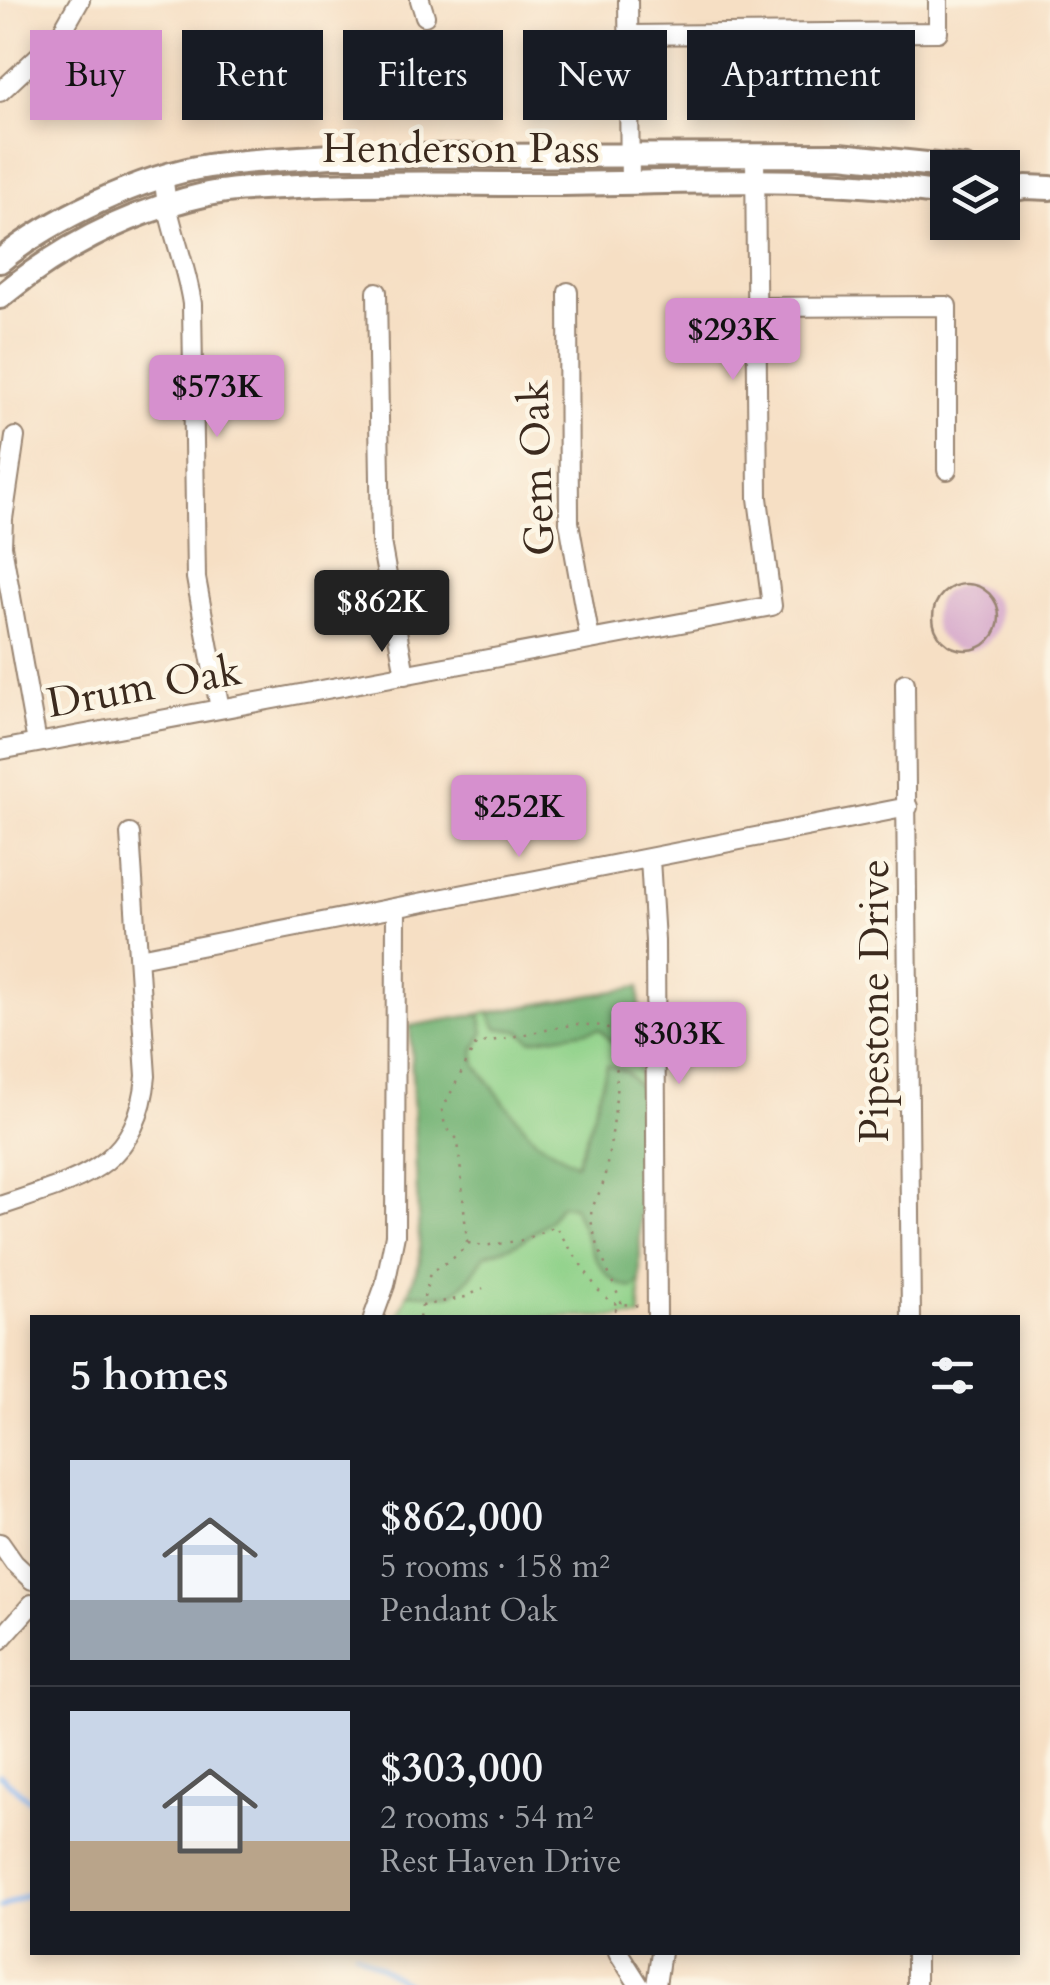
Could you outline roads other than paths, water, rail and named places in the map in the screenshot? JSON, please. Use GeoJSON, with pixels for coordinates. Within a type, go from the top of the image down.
{"type":"FeatureCollection","features":[{"type":"Feature","properties":{"kind":"street"},"geometry":{"type":"LineString","coordinates":[[0,92],[59,37],[80,0]]}},
{"type":"Feature","properties":{"kind":"street"},"geometry":{"type":"LineString","coordinates":[[628,0],[629,30]]}},
{"type":"Feature","properties":{"kind":"street"},"geometry":{"type":"LineString","coordinates":[[667,35],[938,32],[938,0]]}},
{"type":"Feature","properties":{"kind":"street"},"geometry":{"type":"LineString","coordinates":[[630,120],[630,184]]}},
{"type":"Feature","properties":{"kind":"street"},"geometry":{"type":"LineString","coordinates":[[755,155],[756,306],[947,306],[948,470]]}},
{"type":"Feature","properties":{"kind":"street","name":"Henderson Pass"},"geometry":{"type":"LineString","coordinates":[[0,261],[50,226],[94,204],[206,166],[331,156],[755,155],[840,156],[930,165]]}},
{"type":"Feature","properties":{"kind":"street"},"geometry":{"type":"LineString","coordinates":[[164,178],[165,206],[192,304],[196,578],[220,709]]}},
{"type":"Feature","properties":{"kind":"street","name":"Henderson Pass"},"geometry":{"type":"LineString","coordinates":[[0,297],[64,250],[106,229],[165,206],[211,194],[332,184],[755,183],[839,183],[930,193]]}},
{"type":"Feature","properties":{"kind":"street"},"geometry":{"type":"LineString","coordinates":[[377,292],[381,542],[405,674]]}},
{"type":"Feature","properties":{"kind":"street","name":"Gem Oak"},"geometry":{"type":"LineString","coordinates":[[568,292],[569,522],[590,640]]}},
{"type":"Feature","properties":{"kind":"street","name":"Drum Oak"},"geometry":{"type":"LineString","coordinates":[[0,750],[772,606],[758,498],[756,306]]}},
{"type":"Feature","properties":{"kind":"street"},"geometry":{"type":"LineString","coordinates":[[15,437],[2,546],[37,743]]}},
{"type":"Feature","properties":{"kind":"street","name":"Pipestone Drive"},"geometry":{"type":"LineString","coordinates":[[905,683],[912,1315]]}},
{"type":"Feature","properties":{"kind":"street"},"geometry":{"type":"LineString","coordinates":[[139,958],[908,808]]}},
{"type":"Feature","properties":{"kind":"street"},"geometry":{"type":"LineString","coordinates":[[0,1206],[93,1171],[112,1158],[137,1120],[146,1076],[130,834]]}},
{"type":"Feature","properties":{"kind":"street"},"geometry":{"type":"LineString","coordinates":[[650,859],[655,941],[657,1312]]}},
{"type":"Feature","properties":{"kind":"street"},"geometry":{"type":"LineString","coordinates":[[374,1315],[386,1286],[395,1236],[396,908]]}},
{"type":"Feature","properties":{"kind":"street"},"geometry":{"type":"LineString","coordinates":[[0,1544],[30,1578]]}},
{"type":"Feature","properties":{"kind":"street"},"geometry":{"type":"LineString","coordinates":[[0,1640],[30,1606]]}},
{"type":"Feature","properties":{"kind":"street"},"geometry":{"type":"LineString","coordinates":[[620,1955],[639,1985]]}},
{"type":"Feature","properties":{"kind":"street"},"geometry":{"type":"LineString","coordinates":[[656,1985],[661,1955]]}},
{"type":"Feature","properties":{"kind":"street"},"geometry":{"type":"LineString","coordinates":[[916,1955],[916,1985]]}},
{"type":"Feature","properties":{"kind":"waterway"},"geometry":{"type":"LineString","coordinates":[[0,1775],[30,1800]]}},
{"type":"Feature","properties":{"kind":"waterway"},"geometry":{"type":"LineString","coordinates":[[0,1908],[30,1893]]}},
{"type":"Feature","properties":{"kind":"waterway"},"geometry":{"type":"LineString","coordinates":[[361,1955],[409,1985]]}}]}
